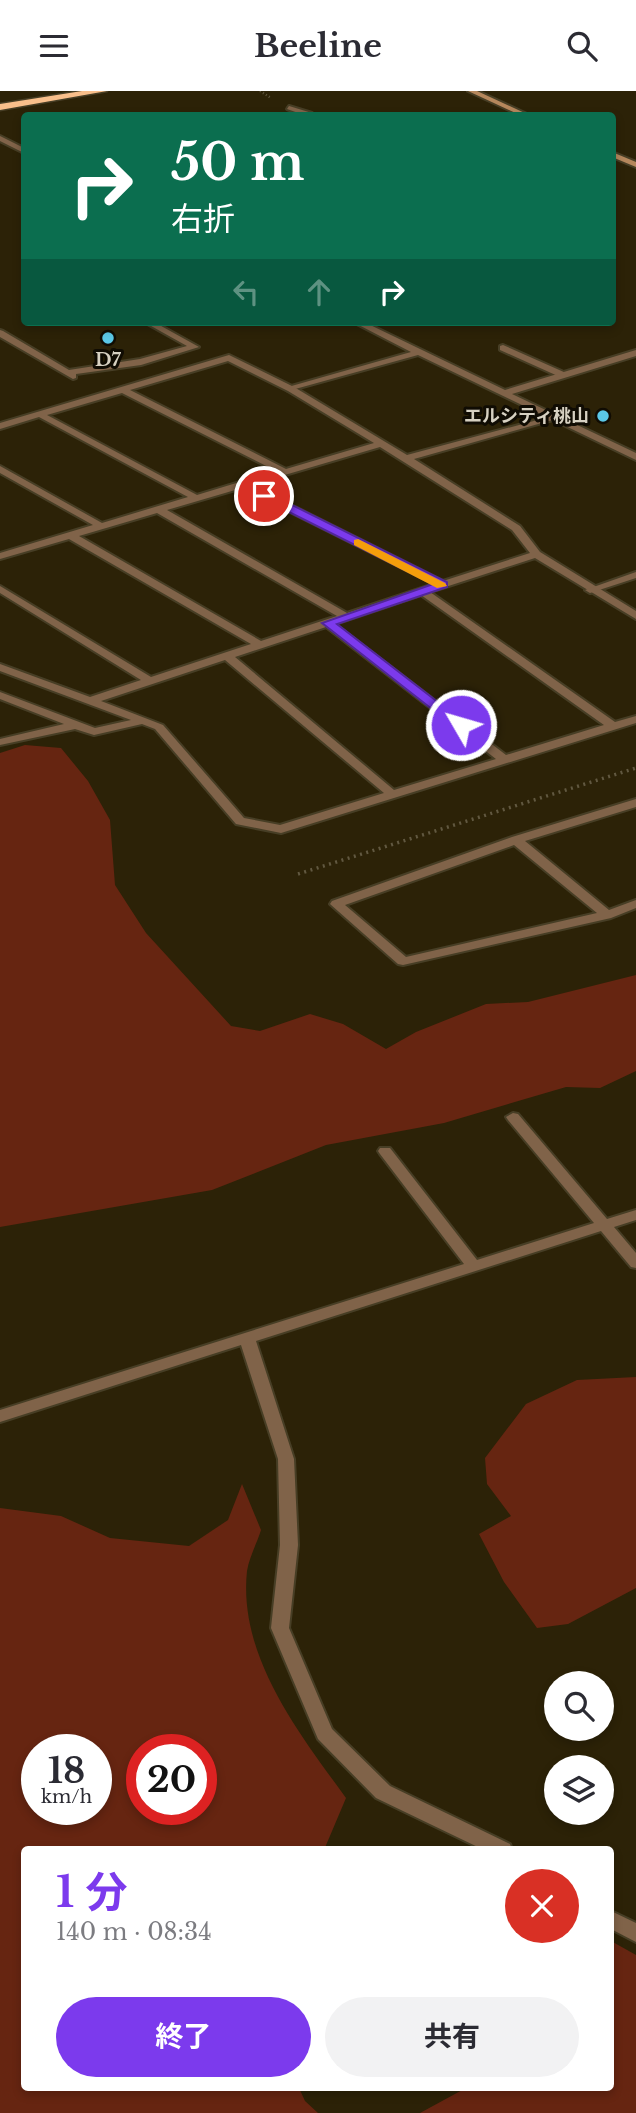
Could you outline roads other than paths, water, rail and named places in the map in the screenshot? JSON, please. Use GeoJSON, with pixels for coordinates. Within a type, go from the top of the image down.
{"type":"FeatureCollection","features":[{"type":"Feature","properties":{"kind":"highway"},"geometry":{"type":"LineString","coordinates":[[0,107],[102,91]]}},
{"type":"Feature","properties":{"kind":"street"},"geometry":{"type":"LineString","coordinates":[[471,91],[518,112]]}},
{"type":"Feature","properties":{"kind":"street"},"geometry":{"type":"LineString","coordinates":[[289,108],[300,112]]}},
{"type":"Feature","properties":{"kind":"street"},"geometry":{"type":"LineString","coordinates":[[0,138],[21,149]]}},
{"type":"Feature","properties":{"kind":"street"},"geometry":{"type":"LineString","coordinates":[[616,157],[636,165]]}},
{"type":"Feature","properties":{"kind":"street"},"geometry":{"type":"LineString","coordinates":[[0,333],[71,375],[141,362],[195,347],[156,326]]}},
{"type":"Feature","properties":{"kind":"street"},"geometry":{"type":"LineString","coordinates":[[365,326],[636,457]]}},
{"type":"Feature","properties":{"kind":"street"},"geometry":{"type":"LineString","coordinates":[[503,348],[563,375]]}},
{"type":"Feature","properties":{"kind":"street"},"geometry":{"type":"LineString","coordinates":[[290,389],[419,352]]}},
{"type":"Feature","properties":{"kind":"street"},"geometry":{"type":"LineString","coordinates":[[505,393],[635,354]]}},
{"type":"Feature","properties":{"kind":"street"},"geometry":{"type":"LineString","coordinates":[[0,426],[229,358],[290,389],[406,458],[516,528],[536,554],[590,590],[636,616]]}},
{"type":"Feature","properties":{"kind":"street"},"geometry":{"type":"LineString","coordinates":[[123,390],[285,472]]}},
{"type":"Feature","properties":{"kind":"street"},"geometry":{"type":"LineString","coordinates":[[39,415],[196,498]]}},
{"type":"Feature","properties":{"kind":"street"},"geometry":{"type":"LineString","coordinates":[[406,458],[553,417]]}},
{"type":"Feature","properties":{"kind":"street"},"geometry":{"type":"LineString","coordinates":[[2,553],[382,443]]}},
{"type":"Feature","properties":{"kind":"street"},"geometry":{"type":"LineString","coordinates":[[0,468],[101,526]]}},
{"type":"Feature","properties":{"kind":"street"},"geometry":{"type":"LineString","coordinates":[[242,484],[443,585]]}},
{"type":"Feature","properties":{"kind":"street"},"geometry":{"type":"LineString","coordinates":[[158,509],[346,617]]}},
{"type":"Feature","properties":{"kind":"street"},"geometry":{"type":"LineString","coordinates":[[71,535],[260,645]]}},
{"type":"Feature","properties":{"kind":"street"},"geometry":{"type":"LineString","coordinates":[[90,701],[536,554]]}},
{"type":"Feature","properties":{"kind":"street"},"geometry":{"type":"LineString","coordinates":[[590,590],[636,575]]}},
{"type":"Feature","properties":{"kind":"street"},"geometry":{"type":"LineString","coordinates":[[0,589],[150,681]]}},
{"type":"Feature","properties":{"kind":"street"},"geometry":{"type":"LineString","coordinates":[[423,591],[612,726]]}},
{"type":"Feature","properties":{"kind":"street"},"geometry":{"type":"LineString","coordinates":[[328,623],[505,759]]}},
{"type":"Feature","properties":{"kind":"street"},"geometry":{"type":"LineString","coordinates":[[227,656],[393,795]]}},
{"type":"Feature","properties":{"kind":"street"},"geometry":{"type":"LineString","coordinates":[[0,667],[159,727],[240,821],[282,829],[636,719]]}},
{"type":"Feature","properties":{"kind":"street"},"geometry":{"type":"LineString","coordinates":[[0,695],[94,732],[142,721]]}},
{"type":"Feature","properties":{"kind":"street"},"geometry":{"type":"LineString","coordinates":[[0,742],[76,725]]}},
{"type":"Feature","properties":{"kind":"street"},"geometry":{"type":"LineString","coordinates":[[636,803],[516,840],[336,904],[403,961],[607,915],[636,904]]}},
{"type":"Feature","properties":{"kind":"street"},"geometry":{"type":"LineString","coordinates":[[516,840],[607,915]]}},
{"type":"Feature","properties":{"kind":"street"},"geometry":{"type":"LineString","coordinates":[[513,1117],[636,1263]]}},
{"type":"Feature","properties":{"kind":"street"},"geometry":{"type":"LineString","coordinates":[[385,1151],[474,1266]]}},
{"type":"Feature","properties":{"kind":"street"},"geometry":{"type":"LineString","coordinates":[[0,1416],[636,1215]]}},
{"type":"Feature","properties":{"kind":"street"},"geometry":{"type":"LineString","coordinates":[[247,1338],[286,1459],[289,1545],[280,1628],[325,1734],[383,1792],[495,1846]]}},
{"type":"Feature","properties":{"kind":"street"},"geometry":{"type":"LineString","coordinates":[[614,1921],[636,1933]]}},
{"type":"Feature","properties":{"kind":"place","name":"D7"},"geometry":{"type":"Point","coordinates":[108,338]}},
{"type":"Feature","properties":{"kind":"place","name":"エルシティ桃山"},"geometry":{"type":"Point","coordinates":[603,416]}}]}
